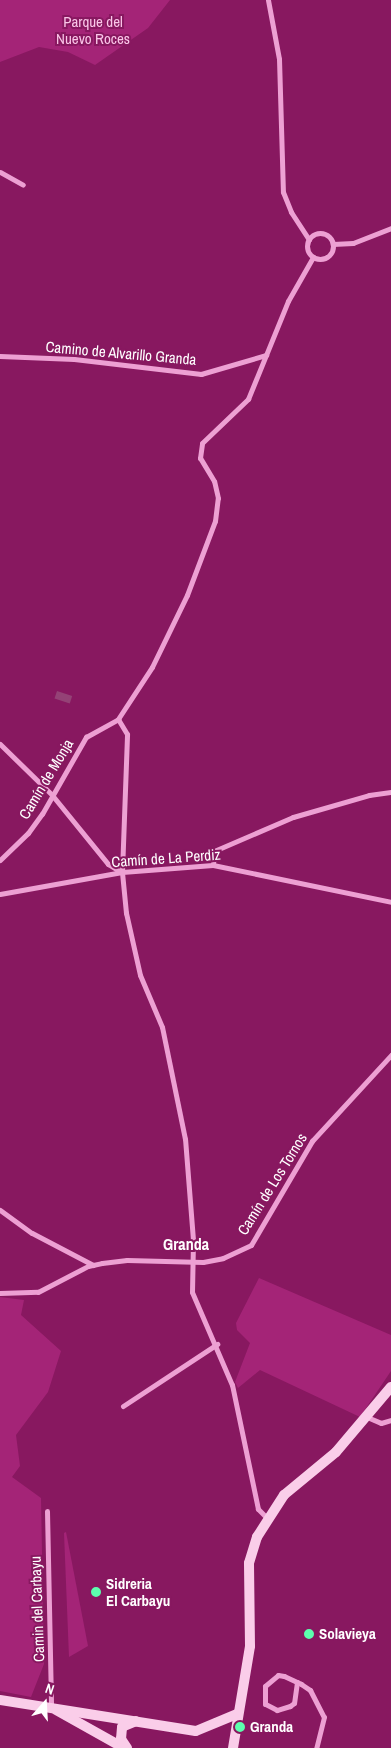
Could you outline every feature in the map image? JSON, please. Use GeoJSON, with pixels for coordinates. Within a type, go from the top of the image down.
{"type":"FeatureCollection","features":[{"type":"Feature","properties":{"kind":"street"},"geometry":{"type":"LineString","coordinates":[[268,0],[278,60],[283,192],[291,212],[309,240],[308,251],[313,257],[322,259],[329,256],[333,244]]}},
{"type":"Feature","properties":{"kind":"street"},"geometry":{"type":"LineString","coordinates":[[0,172],[23,185]]}},
{"type":"Feature","properties":{"kind":"street"},"geometry":{"type":"LineString","coordinates":[[333,244],[353,243],[391,228]]}},
{"type":"Feature","properties":{"kind":"street"},"geometry":{"type":"LineString","coordinates":[[309,240],[316,234],[324,234],[333,244]]}},
{"type":"Feature","properties":{"kind":"street"},"geometry":{"type":"LineString","coordinates":[[267,1518],[258,1509],[238,1404],[217,1344],[195,1304],[185,1139],[162,1027],[140,976],[130,936],[122,872],[127,734],[118,719],[152,667],[187,595],[215,521],[218,498],[214,481],[200,458],[202,443],[248,399],[288,301],[313,257]]}},
{"type":"Feature","properties":{"kind":"street","name":"Camino de Alvarillo Granda"},"geometry":{"type":"LineString","coordinates":[[0,356],[74,359],[201,374],[266,355]]}},
{"type":"Feature","properties":{"kind":"street","name":"Camín de Monja"},"geometry":{"type":"LineString","coordinates":[[0,860],[28,832],[86,737],[118,719]]}},
{"type":"Feature","properties":{"kind":"street"},"geometry":{"type":"LineString","coordinates":[[0,744],[52,795],[108,864],[122,872]]}},
{"type":"Feature","properties":{"kind":"street"},"geometry":{"type":"LineString","coordinates":[[213,865],[214,851],[293,817],[369,795],[391,792]]}},
{"type":"Feature","properties":{"kind":"street","name":"Camín de La Perdiz"},"geometry":{"type":"LineString","coordinates":[[0,894],[122,872],[213,865],[391,902]]}},
{"type":"Feature","properties":{"kind":"street","name":"Camín de Los Tornos"},"geometry":{"type":"LineString","coordinates":[[0,1293],[38,1292],[93,1265],[126,1260],[223,1258],[251,1245],[312,1141],[391,1055]]}},
{"type":"Feature","properties":{"kind":"street"},"geometry":{"type":"LineString","coordinates":[[0,1210],[32,1233],[93,1265]]}},
{"type":"Feature","properties":{"kind":"street"},"geometry":{"type":"LineString","coordinates":[[123,1406],[217,1344]]}},
{"type":"Feature","properties":{"kind":"street"},"geometry":{"type":"LineString","coordinates":[[233,1748],[234,1728],[250,1646],[249,1563],[257,1537],[267,1518],[284,1495],[336,1452],[391,1387]]}},
{"type":"Feature","properties":{"kind":"street"},"geometry":{"type":"LineString","coordinates":[[367,1417],[381,1423],[391,1420]]}},
{"type":"Feature","properties":{"kind":"street","name":"Camin del Carbayu"},"geometry":{"type":"LineString","coordinates":[[47,1511],[51,1707]]}},
{"type":"Feature","properties":{"kind":"street"},"geometry":{"type":"LineString","coordinates":[[297,1682],[294,1702],[290,1706],[278,1710],[266,1707],[264,1691],[268,1681],[278,1675],[297,1682],[310,1690],[324,1718],[316,1748]]}},
{"type":"Feature","properties":{"kind":"street"},"geometry":{"type":"LineString","coordinates":[[0,1700],[196,1731],[225,1721],[237,1714]]}},
{"type":"Feature","properties":{"kind":"street"},"geometry":{"type":"LineString","coordinates":[[51,1707],[125,1748]]}},
{"type":"Feature","properties":{"kind":"street"},"geometry":{"type":"LineString","coordinates":[[125,1748],[121,1739],[122,1727],[140,1721]]}},
{"type":"Feature","properties":{"kind":"street"},"geometry":{"type":"LineString","coordinates":[[225,1721],[234,1728]]}},
{"type":"Feature","properties":{"kind":"green space","name":"Parque del Nuevo Roces"},"geometry":{"type":"Polygon","coordinates":[[[0,0],[170,0],[148,28],[95,65],[68,52],[39,47],[0,62],[0,0]]]}},
{"type":"Feature","properties":{"kind":"green space"},"geometry":{"type":"Polygon","coordinates":[[[259,1278],[391,1335],[391,1371],[360,1417],[260,1370],[238,1388],[235,1382],[250,1343],[237,1330],[236,1323],[259,1278]]]}},
{"type":"Feature","properties":{"kind":"green space"},"geometry":{"type":"Polygon","coordinates":[[[0,1297],[24,1300],[21,1315],[61,1351],[48,1392],[16,1435],[20,1466],[12,1477],[41,1498],[44,1664],[31,1697],[0,1691],[0,1297]]]}},
{"type":"Feature","properties":{"kind":"green space"},"geometry":{"type":"Polygon","coordinates":[[[66,1532],[88,1646],[69,1657],[64,1533],[66,1532]]]}},
{"type":"Feature","properties":{"kind":"shaded area"},"geometry":{"type":"Polygon","coordinates":[[[57,691],[72,696],[70,704],[55,699],[57,691]]]}},
{"type":"Feature","properties":{"kind":"place","name":"Sidreria El Carbayu"},"geometry":{"type":"Point","coordinates":[96,1592]}},
{"type":"Feature","properties":{"kind":"place","name":"Solavieya"},"geometry":{"type":"Point","coordinates":[309,1634]}},
{"type":"Feature","properties":{"kind":"place","name":"Granda"},"geometry":{"type":"Point","coordinates":[240,1727]}},
{"type":"Feature","properties":{"kind":"district","name":"Granda"},"geometry":{"type":"Point","coordinates":[186,1244]}}]}
